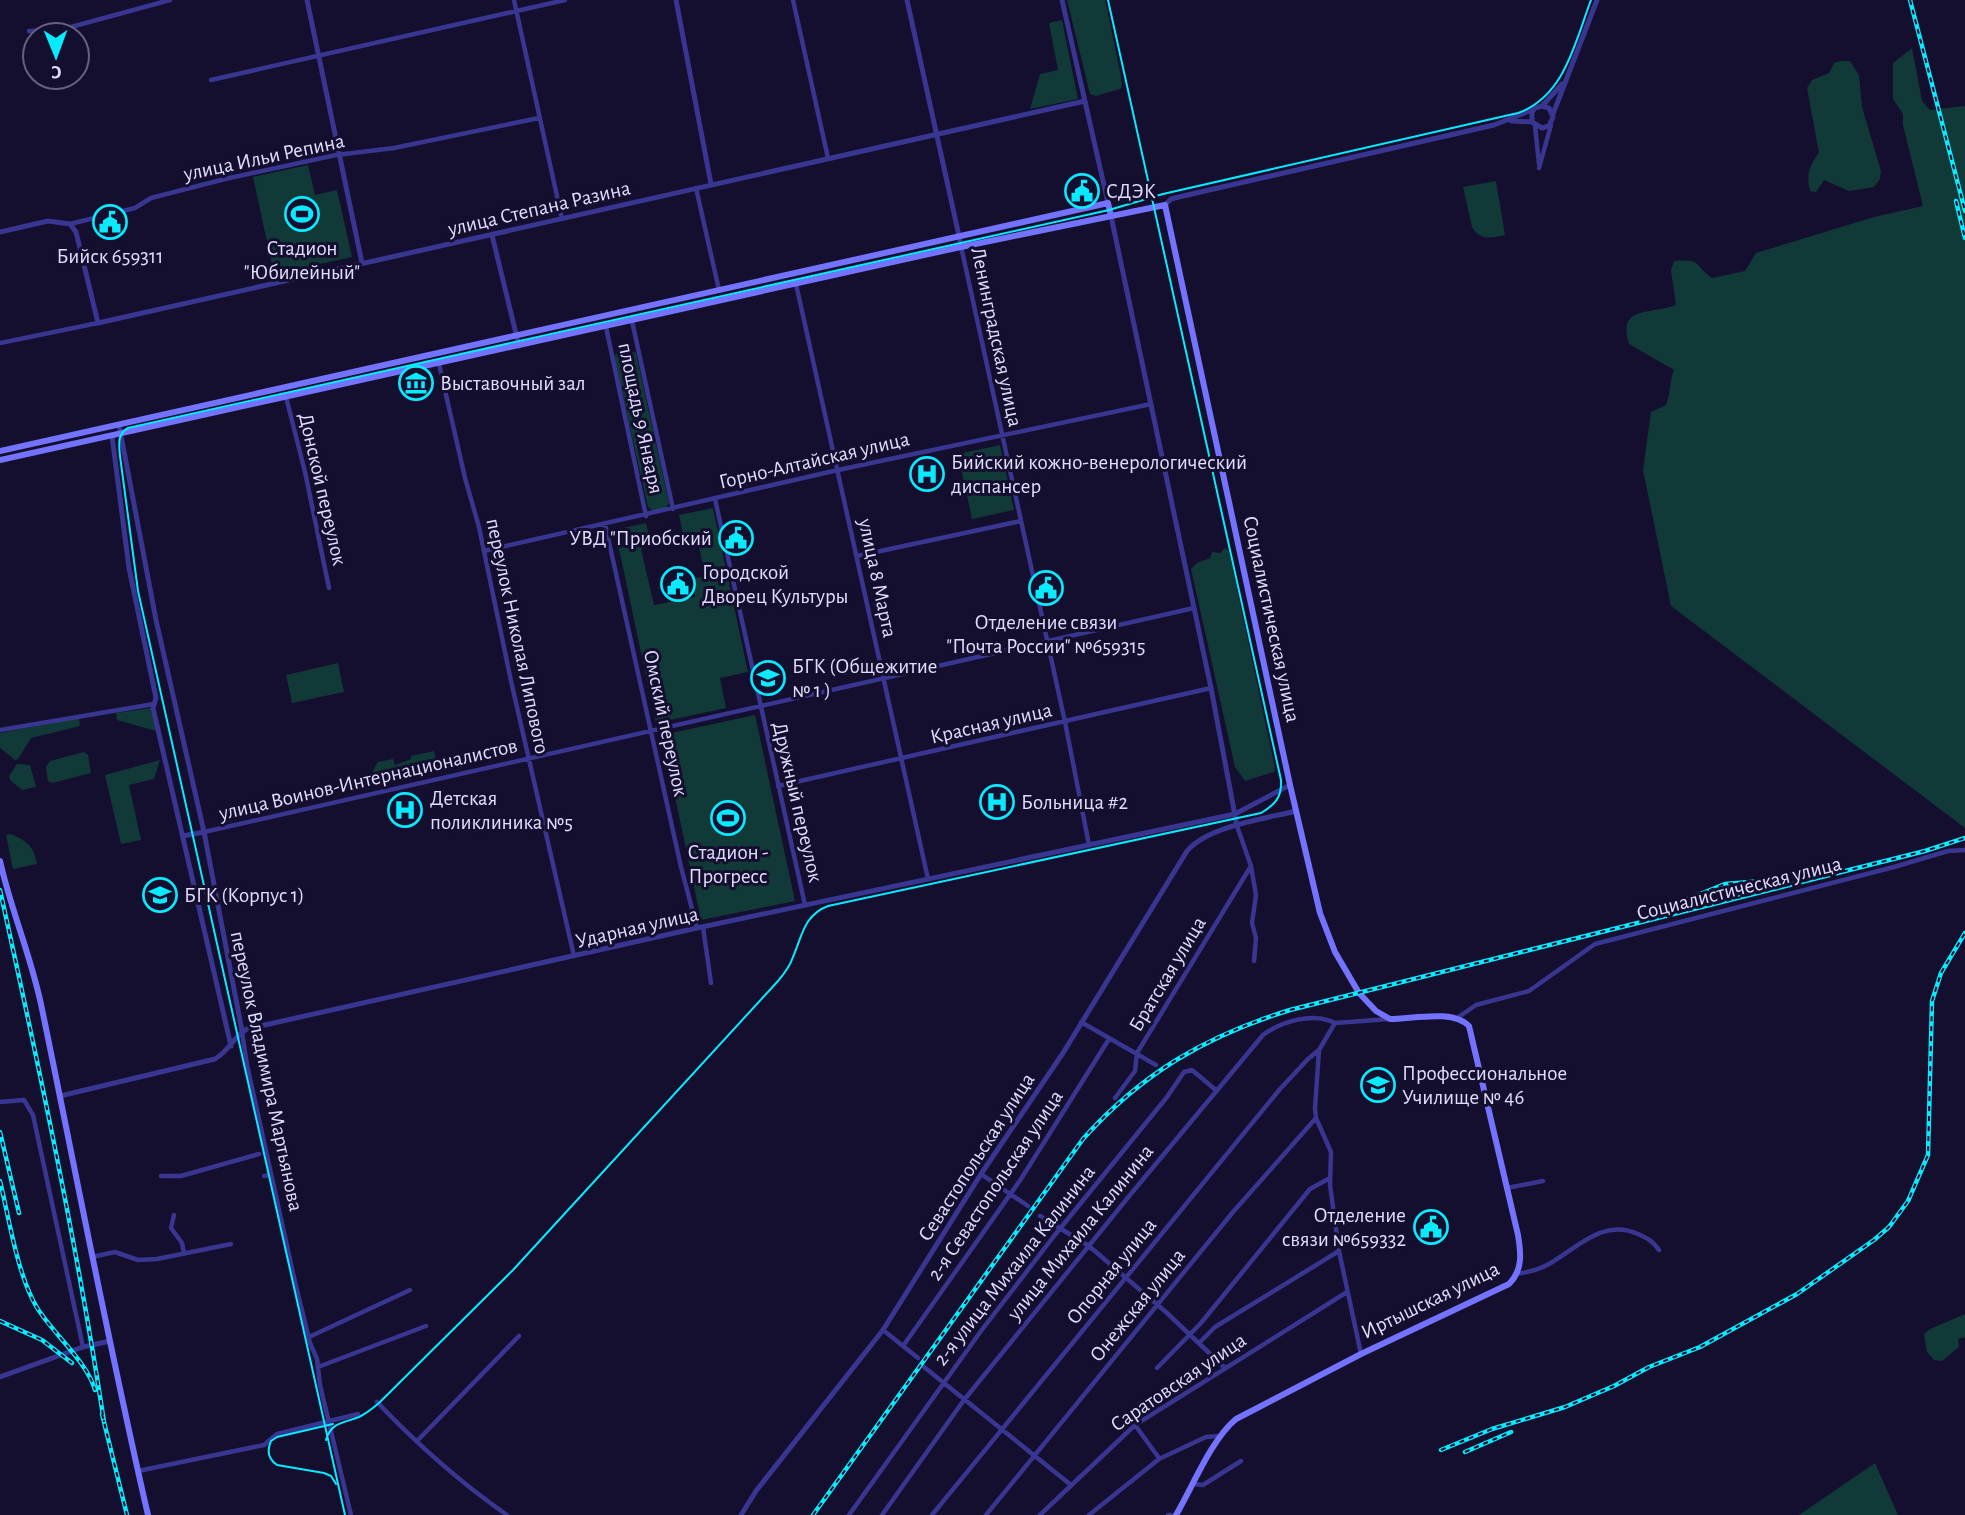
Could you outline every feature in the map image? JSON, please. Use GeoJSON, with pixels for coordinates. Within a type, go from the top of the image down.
{"type":"FeatureCollection","features":[{"type":"Feature","properties":{"kind":"main road"},"geometry":{"type":"LineString","coordinates":[[0,451],[1108,203],[1111,216]]}},
{"type":"Feature","properties":{"kind":"main road"},"geometry":{"type":"LineString","coordinates":[[0,460],[961,247],[1165,205]]}},
{"type":"Feature","properties":{"kind":"main road","name":"Социалистическая улица"},"geometry":{"type":"LineString","coordinates":[[1165,205],[1320,913],[1335,952],[1359,993],[1381,1015],[1390,1019],[1449,1016],[1457,1018]]}},
{"type":"Feature","properties":{"kind":"main road"},"geometry":{"type":"LineString","coordinates":[[794,273],[796,284]]}},
{"type":"Feature","properties":{"kind":"main road"},"geometry":{"type":"LineString","coordinates":[[436,354],[439,363]]}},
{"type":"Feature","properties":{"kind":"main road"},"geometry":{"type":"LineString","coordinates":[[49,440],[51,449]]}},
{"type":"Feature","properties":{"kind":"main road"},"geometry":{"type":"LineString","coordinates":[[0,861],[34,974],[148,1515]]}},
{"type":"Feature","properties":{"kind":"main road"},"geometry":{"type":"LineString","coordinates":[[1457,1018],[1467,1024],[1471,1031],[1519,1241],[1521,1256],[1517,1274]]}},
{"type":"Feature","properties":{"kind":"main road","name":"Иртышская улица"},"geometry":{"type":"LineString","coordinates":[[1172,1515],[1194,1485],[1230,1424],[1249,1411],[1361,1354],[1494,1292],[1509,1284],[1517,1274]]}},
{"type":"Feature","properties":{"kind":"street"},"geometry":{"type":"LineString","coordinates":[[91,22],[170,0]]}},
{"type":"Feature","properties":{"kind":"street"},"geometry":{"type":"LineString","coordinates":[[307,0],[362,263]]}},
{"type":"Feature","properties":{"kind":"street"},"geometry":{"type":"LineString","coordinates":[[514,0],[562,219]]}},
{"type":"Feature","properties":{"kind":"street"},"geometry":{"type":"LineString","coordinates":[[211,80],[565,0]]}},
{"type":"Feature","properties":{"kind":"street"},"geometry":{"type":"LineString","coordinates":[[676,0],[711,184]]}},
{"type":"Feature","properties":{"kind":"street"},"geometry":{"type":"LineString","coordinates":[[793,0],[828,158]]}},
{"type":"Feature","properties":{"kind":"street","name":"Ленинградская улица"},"geometry":{"type":"LineString","coordinates":[[907,0],[1048,642],[1089,845]]}},
{"type":"Feature","properties":{"kind":"street"},"geometry":{"type":"LineString","coordinates":[[1062,0],[1108,203]]}},
{"type":"Feature","properties":{"kind":"street"},"geometry":{"type":"LineString","coordinates":[[1534,109],[1531,116],[1539,168],[1564,81],[1597,0]]}},
{"type":"Feature","properties":{"kind":"street"},"geometry":{"type":"LineString","coordinates":[[1165,205],[1171,199],[1183,195],[1508,121],[1542,106],[1564,81]]}},
{"type":"Feature","properties":{"kind":"street","name":"улица Степана Разина"},"geometry":{"type":"LineString","coordinates":[[0,343],[1085,101]]}},
{"type":"Feature","properties":{"kind":"street"},"geometry":{"type":"LineString","coordinates":[[1542,106],[1549,108],[1553,114]]}},
{"type":"Feature","properties":{"kind":"street","name":"улица Ильи Репина"},"geometry":{"type":"LineString","coordinates":[[0,232],[48,221],[70,224],[135,208],[151,198],[225,179],[540,118]]}},
{"type":"Feature","properties":{"kind":"street"},"geometry":{"type":"LineString","coordinates":[[1508,121],[1545,128],[1551,123]]}},
{"type":"Feature","properties":{"kind":"street"},"geometry":{"type":"LineString","coordinates":[[696,188],[719,290]]}},
{"type":"Feature","properties":{"kind":"street"},"geometry":{"type":"LineString","coordinates":[[1111,216],[1211,688],[1237,826],[1251,866],[1256,899],[1252,923],[1256,938],[1254,961]]}},
{"type":"Feature","properties":{"kind":"street"},"geometry":{"type":"LineString","coordinates":[[70,224],[76,232],[98,323]]}},
{"type":"Feature","properties":{"kind":"street"},"geometry":{"type":"LineString","coordinates":[[492,235],[519,346]]}},
{"type":"Feature","properties":{"kind":"street","name":"улица 8 Марта"},"geometry":{"type":"LineString","coordinates":[[796,284],[928,879]]}},
{"type":"Feature","properties":{"kind":"street","name":"площадь 9 Января"},"geometry":{"type":"LineString","coordinates":[[632,321],[673,509]]}},
{"type":"Feature","properties":{"kind":"street","name":"площадь 9 Января"},"geometry":{"type":"LineString","coordinates":[[606,327],[646,516]]}},
{"type":"Feature","properties":{"kind":"street","name":"переулок Николая Липового"},"geometry":{"type":"LineString","coordinates":[[439,363],[484,551],[574,957]]}},
{"type":"Feature","properties":{"kind":"street","name":"Донской переулок"},"geometry":{"type":"LineString","coordinates":[[286,397],[329,587]]}},
{"type":"Feature","properties":{"kind":"street","name":"Горно-Алтайская улица"},"geometry":{"type":"LineString","coordinates":[[484,551],[838,470],[1151,404]]}},
{"type":"Feature","properties":{"kind":"street","name":"переулок Владимира Мартьянова"},"geometry":{"type":"LineString","coordinates":[[120,425],[156,621],[204,832],[247,1065],[351,1515]]}},
{"type":"Feature","properties":{"kind":"street"},"geometry":{"type":"LineString","coordinates":[[113,436],[134,595],[156,698],[156,719],[232,1047]]}},
{"type":"Feature","properties":{"kind":"street","name":"Дружный переулок"},"geometry":{"type":"LineString","coordinates":[[715,499],[805,906]]}},
{"type":"Feature","properties":{"kind":"street"},"geometry":{"type":"LineString","coordinates":[[857,556],[1021,521]]}},
{"type":"Feature","properties":{"kind":"street","name":"Омский переулок"},"geometry":{"type":"LineString","coordinates":[[605,524],[681,867],[700,928],[711,983]]}},
{"type":"Feature","properties":{"kind":"street","name":"улица Воинов-Интернационалистов"},"geometry":{"type":"LineString","coordinates":[[204,832],[1194,608]]}},
{"type":"Feature","properties":{"kind":"street","name":"Красная улица"},"geometry":{"type":"LineString","coordinates":[[778,786],[1211,688]]}},
{"type":"Feature","properties":{"kind":"street"},"geometry":{"type":"LineString","coordinates":[[0,730],[154,704]]}},
{"type":"Feature","properties":{"kind":"street","name":"Ударная улица"},"geometry":{"type":"LineString","coordinates":[[242,1031],[700,928],[1235,814],[1290,785]]}},
{"type":"Feature","properties":{"kind":"street","name":"Севастопольская улица"},"geometry":{"type":"LineString","coordinates":[[741,1515],[764,1480],[883,1330],[981,1174],[1082,1022],[1191,846],[1214,831],[1296,811]]}},
{"type":"Feature","properties":{"kind":"street"},"geometry":{"type":"LineString","coordinates":[[183,836],[204,832]]}},
{"type":"Feature","properties":{"kind":"street","name":"Социалистическая улица"},"geometry":{"type":"LineString","coordinates":[[1457,1018],[1476,1005],[1529,991],[1595,944],[1906,864],[1948,850],[1965,850]]}},
{"type":"Feature","properties":{"kind":"street","name":"Братская улица"},"geometry":{"type":"LineString","coordinates":[[1115,1098],[1135,1071],[1137,1053],[1251,866]]}},
{"type":"Feature","properties":{"kind":"street","name":"улица Михаила Калинина"},"geometry":{"type":"LineString","coordinates":[[882,1515],[964,1400],[1268,1032],[1308,1018],[1335,1023]]}},
{"type":"Feature","properties":{"kind":"street","name":"Социалистическая улица"},"geometry":{"type":"LineString","coordinates":[[1335,1023],[1390,1019]]}},
{"type":"Feature","properties":{"kind":"street"},"geometry":{"type":"LineString","coordinates":[[1082,1022],[1156,1065]]}},
{"type":"Feature","properties":{"kind":"street"},"geometry":{"type":"LineString","coordinates":[[1335,1023],[1319,1050],[1316,1067],[1316,1118],[1331,1152],[1330,1178],[1339,1251],[1361,1354]]}},
{"type":"Feature","properties":{"kind":"street"},"geometry":{"type":"LineString","coordinates":[[60,1096],[215,1059],[232,1047],[242,1031]]}},
{"type":"Feature","properties":{"kind":"street","name":"2-я Севастопольская улица"},"geometry":{"type":"LineString","coordinates":[[903,1346],[1010,1193],[1109,1039]]}},
{"type":"Feature","properties":{"kind":"street","name":"Опорная улица"},"geometry":{"type":"LineString","coordinates":[[932,1515],[1280,1089],[1319,1050]]}},
{"type":"Feature","properties":{"kind":"street","name":"2-я улица Михаила Калинина"},"geometry":{"type":"LineString","coordinates":[[849,1515],[944,1382],[1060,1229],[1186,1070],[1192,1070],[1217,1091]]}},
{"type":"Feature","properties":{"kind":"street"},"geometry":{"type":"LineString","coordinates":[[0,1102],[19,1099],[26,1101],[33,1115],[82,1347]]}},
{"type":"Feature","properties":{"kind":"street","name":"Онежская улица"},"geometry":{"type":"LineString","coordinates":[[986,1515],[1233,1212],[1316,1118]]}},
{"type":"Feature","properties":{"kind":"street"},"geometry":{"type":"LineString","coordinates":[[161,1176],[181,1176],[259,1154]]}},
{"type":"Feature","properties":{"kind":"street"},"geometry":{"type":"LineString","coordinates":[[981,1174],[1028,1206]]}},
{"type":"Feature","properties":{"kind":"street"},"geometry":{"type":"LineString","coordinates":[[264,1176],[271,1175]]}},
{"type":"Feature","properties":{"kind":"street"},"geometry":{"type":"LineString","coordinates":[[1157,1368],[1206,1317],[1310,1189],[1330,1178]]}},
{"type":"Feature","properties":{"kind":"street"},"geometry":{"type":"LineString","coordinates":[[1507,1188],[1543,1181]]}},
{"type":"Feature","properties":{"kind":"street"},"geometry":{"type":"LineString","coordinates":[[174,1215],[171,1228],[182,1243],[184,1253]]}},
{"type":"Feature","properties":{"kind":"street"},"geometry":{"type":"LineString","coordinates":[[1040,1216],[1089,1246],[1225,1367]]}},
{"type":"Feature","properties":{"kind":"street","name":"Иртышская улица"},"geometry":{"type":"LineString","coordinates":[[1517,1274],[1542,1268],[1598,1233],[1611,1229],[1636,1233],[1653,1242],[1659,1250]]}},
{"type":"Feature","properties":{"kind":"street"},"geometry":{"type":"LineString","coordinates":[[92,1257],[115,1252],[141,1261],[231,1244]]}},
{"type":"Feature","properties":{"kind":"street"},"geometry":{"type":"LineString","coordinates":[[1199,1343],[1214,1327],[1339,1251]]}},
{"type":"Feature","properties":{"kind":"street"},"geometry":{"type":"LineString","coordinates":[[309,1337],[410,1290]]}},
{"type":"Feature","properties":{"kind":"street","name":"Саратовская улица"},"geometry":{"type":"LineString","coordinates":[[1040,1515],[1135,1425],[1348,1292]]}},
{"type":"Feature","properties":{"kind":"street"},"geometry":{"type":"LineString","coordinates":[[318,1367],[426,1326]]}},
{"type":"Feature","properties":{"kind":"street"},"geometry":{"type":"LineString","coordinates":[[883,1330],[918,1358]]}},
{"type":"Feature","properties":{"kind":"street"},"geometry":{"type":"LineString","coordinates":[[418,1440],[519,1336]]}},
{"type":"Feature","properties":{"kind":"street"},"geometry":{"type":"LineString","coordinates":[[0,1377],[82,1347],[110,1340]]}},
{"type":"Feature","properties":{"kind":"street"},"geometry":{"type":"LineString","coordinates":[[924,1367],[1071,1485]]}},
{"type":"Feature","properties":{"kind":"street"},"geometry":{"type":"LineString","coordinates":[[377,1402],[390,1417],[479,1496],[507,1515]]}},
{"type":"Feature","properties":{"kind":"street"},"geometry":{"type":"LineString","coordinates":[[138,1471],[264,1445],[275,1434],[358,1414]]}},
{"type":"Feature","properties":{"kind":"street"},"geometry":{"type":"LineString","coordinates":[[1135,1425],[1159,1459]]}},
{"type":"Feature","properties":{"kind":"street","name":"Иртышская улица"},"geometry":{"type":"LineString","coordinates":[[1089,1515],[1159,1459],[1206,1437],[1221,1436]]}},
{"type":"Feature","properties":{"kind":"street"},"geometry":{"type":"LineString","coordinates":[[1194,1485],[1203,1485],[1241,1461]]}},
{"type":"Feature","properties":{"kind":"green space"},"geometry":{"type":"Polygon","coordinates":[[[1067,0],[1105,0],[1121,76],[1120,89],[1096,96],[1090,94],[1067,0]]]}},
{"type":"Feature","properties":{"kind":"green space"},"geometry":{"type":"Polygon","coordinates":[[[1062,20],[1078,99],[1030,109],[1040,74],[1058,70],[1049,23],[1062,20]]]}},
{"type":"Feature","properties":{"kind":"green space"},"geometry":{"type":"Polygon","coordinates":[[[1912,48],[1922,101],[1930,110],[1965,106],[1965,828],[1671,606],[1643,470],[1651,412],[1666,405],[1674,370],[1629,344],[1627,332],[1632,317],[1676,305],[1671,270],[1674,261],[1694,262],[1712,278],[1745,271],[1756,253],[1874,217],[1923,206],[1903,125],[1903,114],[1893,99],[1893,63],[1912,48]]]}},
{"type":"Feature","properties":{"kind":"green space"},"geometry":{"type":"Polygon","coordinates":[[[1850,61],[1859,75],[1862,107],[1881,171],[1880,179],[1874,187],[1849,191],[1824,180],[1816,192],[1810,191],[1809,170],[1819,153],[1807,88],[1812,80],[1829,73],[1834,63],[1850,61]]]}},
{"type":"Feature","properties":{"kind":"green space","name":"Стадион \"Юбилейный\""},"geometry":{"type":"Polygon","coordinates":[[[308,165],[315,195],[337,190],[352,257],[274,274],[253,177],[308,165]]]}},
{"type":"Feature","properties":{"kind":"green space"},"geometry":{"type":"Polygon","coordinates":[[[1496,181],[1505,235],[1486,237],[1479,235],[1472,227],[1463,187],[1496,181]]]}},
{"type":"Feature","properties":{"kind":"green space"},"geometry":{"type":"Polygon","coordinates":[[[628,350],[636,353],[669,503],[666,508],[653,511],[648,507],[614,357],[617,352],[628,350]]]}},
{"type":"Feature","properties":{"kind":"green space"},"geometry":{"type":"Polygon","coordinates":[[[1000,445],[1014,510],[972,519],[958,454],[1000,445]]]}},
{"type":"Feature","properties":{"kind":"green space"},"geometry":{"type":"Polygon","coordinates":[[[713,508],[748,672],[720,678],[726,708],[656,723],[615,530],[646,523],[651,546],[641,549],[654,605],[695,597],[692,579],[705,576],[696,532],[683,534],[679,515],[713,508]]]}},
{"type":"Feature","properties":{"kind":"green space"},"geometry":{"type":"Polygon","coordinates":[[[1225,548],[1229,552],[1275,768],[1274,772],[1245,781],[1235,767],[1191,569],[1197,563],[1210,558],[1212,552],[1220,553],[1225,548]]]}},
{"type":"Feature","properties":{"kind":"green space"},"geometry":{"type":"Polygon","coordinates":[[[338,663],[344,692],[292,703],[286,675],[338,663]]]}},
{"type":"Feature","properties":{"kind":"green space"},"geometry":{"type":"Polygon","coordinates":[[[151,708],[156,731],[117,720],[116,713],[151,708]]]}},
{"type":"Feature","properties":{"kind":"green space","name":"Стадион - Прогресс"},"geometry":{"type":"Polygon","coordinates":[[[755,715],[795,901],[701,920],[662,735],[755,715]]]}},
{"type":"Feature","properties":{"kind":"green space"},"geometry":{"type":"Polygon","coordinates":[[[79,718],[80,726],[31,738],[18,759],[15,760],[0,748],[0,733],[79,718]]]}},
{"type":"Feature","properties":{"kind":"green space"},"geometry":{"type":"Polygon","coordinates":[[[434,751],[436,760],[429,762],[432,774],[390,783],[387,771],[372,772],[378,762],[393,759],[395,765],[411,759],[411,756],[434,751]]]}},
{"type":"Feature","properties":{"kind":"green space"},"geometry":{"type":"Polygon","coordinates":[[[84,752],[88,755],[91,773],[52,783],[48,781],[46,767],[50,761],[84,752]]]}},
{"type":"Feature","properties":{"kind":"green space"},"geometry":{"type":"Polygon","coordinates":[[[160,760],[154,779],[129,785],[141,840],[121,844],[105,775],[160,760]]]}},
{"type":"Feature","properties":{"kind":"green space"},"geometry":{"type":"Polygon","coordinates":[[[17,764],[30,765],[36,787],[22,790],[10,780],[9,776],[17,764]]]}},
{"type":"Feature","properties":{"kind":"green space"},"geometry":{"type":"Polygon","coordinates":[[[11,834],[29,845],[37,864],[13,869],[6,835],[11,834]]]}},
{"type":"Feature","properties":{"kind":"green space"},"geometry":{"type":"Polygon","coordinates":[[[1965,1314],[1965,1337],[1958,1339],[1959,1347],[1942,1361],[1934,1360],[1927,1352],[1924,1334],[1965,1314]]]}},
{"type":"Feature","properties":{"kind":"green space"},"geometry":{"type":"Polygon","coordinates":[[[1875,1463],[1898,1515],[1799,1515],[1875,1463]]]}},
{"type":"Feature","properties":{"kind":"tram line"},"geometry":{"type":"LineString","coordinates":[[326,1440],[335,1426],[362,1416],[379,1403],[513,1270],[785,973],[805,927],[820,910],[828,906],[1261,813],[1277,800],[1281,780],[1108,0]]}},
{"type":"Feature","properties":{"kind":"tram line"},"geometry":{"type":"LineString","coordinates":[[345,1515],[138,591],[120,456],[119,440],[122,433],[128,428],[1109,210],[1163,194],[1518,113],[1534,105],[1558,81],[1573,50],[1591,0]]}},
{"type":"Feature","properties":{"kind":"tram line"},"geometry":{"type":"LineString","coordinates":[[333,1424],[277,1437],[271,1441],[269,1451],[270,1457],[277,1465],[324,1473],[331,1476],[336,1484]]}},
{"type":"Feature","properties":{"kind":"railway"},"geometry":{"type":"LineString","coordinates":[[1910,0],[1965,211]]}},
{"type":"Feature","properties":{"kind":"railway"},"geometry":{"type":"LineString","coordinates":[[1956,201],[1965,238]]}},
{"type":"Feature","properties":{"kind":"railway"},"geometry":{"type":"LineString","coordinates":[[813,1515],[1083,1139],[1128,1095],[1177,1059],[1231,1032],[1290,1010],[1925,851],[1965,838]]}},
{"type":"Feature","properties":{"kind":"railway"},"geometry":{"type":"LineString","coordinates":[[1663,909],[1725,884],[1787,879]]}},
{"type":"Feature","properties":{"kind":"railway"},"geometry":{"type":"LineString","coordinates":[[0,890],[70,1222],[104,1422]]}},
{"type":"Feature","properties":{"kind":"railway"},"geometry":{"type":"LineString","coordinates":[[1441,1450],[1492,1429],[1565,1407],[1614,1386],[1649,1367],[1700,1347],[1797,1294],[1889,1227],[1908,1201],[1928,1155],[1932,1001],[1941,973],[1965,933]]}},
{"type":"Feature","properties":{"kind":"railway"},"geometry":{"type":"LineString","coordinates":[[0,1132],[19,1213]]}},
{"type":"Feature","properties":{"kind":"railway"},"geometry":{"type":"LineString","coordinates":[[0,1181],[10,1228],[29,1293],[43,1316],[85,1368],[95,1390]]}},
{"type":"Feature","properties":{"kind":"railway"},"geometry":{"type":"LineString","coordinates":[[0,1321],[42,1340],[72,1363]]}},
{"type":"Feature","properties":{"kind":"railway"},"geometry":{"type":"LineString","coordinates":[[102,1414],[127,1515]]}},
{"type":"Feature","properties":{"kind":"railway"},"geometry":{"type":"LineString","coordinates":[[1465,1452],[1511,1432]]}},
{"type":"Feature","properties":{"kind":"place","name":"СДЭК"},"geometry":{"type":"Point","coordinates":[1082,191]}},
{"type":"Feature","properties":{"kind":"place","name":"Стадион \"Юбилейный\""},"geometry":{"type":"Point","coordinates":[302,214]}},
{"type":"Feature","properties":{"kind":"place","name":"Бийск 659311"},"geometry":{"type":"Point","coordinates":[110,222]}},
{"type":"Feature","properties":{"kind":"place","name":"Выставочный зал"},"geometry":{"type":"Point","coordinates":[416,383]}},
{"type":"Feature","properties":{"kind":"place","name":"Бийский кожно-венерологический диспансер"},"geometry":{"type":"Point","coordinates":[927,474]}},
{"type":"Feature","properties":{"kind":"place","name":"УВД \"Приобский"},"geometry":{"type":"Point","coordinates":[736,538]}},
{"type":"Feature","properties":{"kind":"place","name":"Городской Дворец Культуры"},"geometry":{"type":"Point","coordinates":[678,584]}},
{"type":"Feature","properties":{"kind":"place","name":"Отделение связи \"Почта России\" №659315"},"geometry":{"type":"Point","coordinates":[1046,588]}},
{"type":"Feature","properties":{"kind":"place","name":"БГК (Общежитие № 1 )"},"geometry":{"type":"Point","coordinates":[768,678]}},
{"type":"Feature","properties":{"kind":"place","name":"Больница #2"},"geometry":{"type":"Point","coordinates":[997,802]}},
{"type":"Feature","properties":{"kind":"place","name":"Детская поликлиника №5"},"geometry":{"type":"Point","coordinates":[405,810]}},
{"type":"Feature","properties":{"kind":"place","name":"Стадион - Прогресс"},"geometry":{"type":"Point","coordinates":[728,818]}},
{"type":"Feature","properties":{"kind":"place","name":"БГК (Корпус 1)"},"geometry":{"type":"Point","coordinates":[160,895]}},
{"type":"Feature","properties":{"kind":"place","name":"Профессиональное Училище № 46"},"geometry":{"type":"Point","coordinates":[1378,1085]}},
{"type":"Feature","properties":{"kind":"place","name":"Отделение связи №659332"},"geometry":{"type":"Point","coordinates":[1431,1227]}}]}
